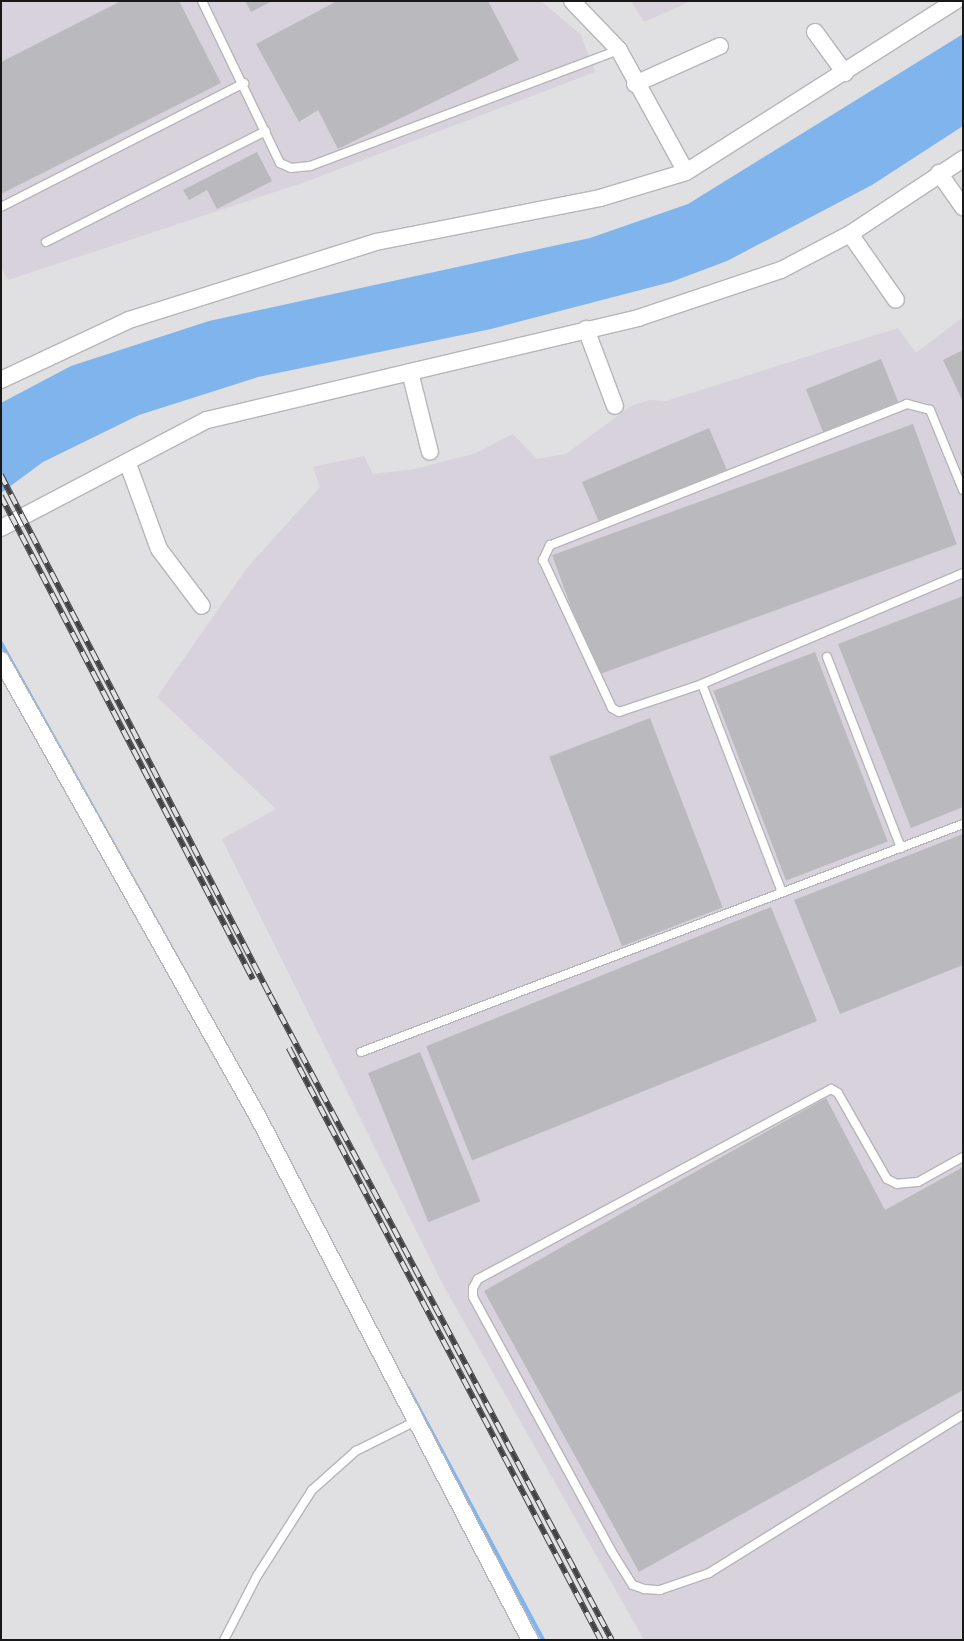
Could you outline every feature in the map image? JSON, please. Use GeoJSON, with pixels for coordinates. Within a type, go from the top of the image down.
{"type":"FeatureCollection","features":[{"type":"Feature","properties":{"kind":"street"},"geometry":{"type":"LineString","coordinates":[[572,1],[619,50],[635,84],[686,172]]}},
{"type":"Feature","properties":{"kind":"street"},"geometry":{"type":"LineString","coordinates":[[1,380],[121,323],[376,242],[600,198],[686,172],[845,73],[950,3]]}},
{"type":"Feature","properties":{"kind":"street"},"geometry":{"type":"LineString","coordinates":[[815,32],[845,73]]}},
{"type":"Feature","properties":{"kind":"street"},"geometry":{"type":"LineString","coordinates":[[635,84],[720,46]]}},
{"type":"Feature","properties":{"kind":"street"},"geometry":{"type":"LineString","coordinates":[[1,528],[128,464],[207,420],[586,329],[726,291],[781,270],[850,234],[939,173],[963,159]]}},
{"type":"Feature","properties":{"kind":"street"},"geometry":{"type":"LineString","coordinates":[[939,173],[963,206]]}},
{"type":"Feature","properties":{"kind":"street"},"geometry":{"type":"LineString","coordinates":[[850,234],[896,300]]}},
{"type":"Feature","properties":{"kind":"street"},"geometry":{"type":"LineString","coordinates":[[586,329],[615,406]]}},
{"type":"Feature","properties":{"kind":"street"},"geometry":{"type":"LineString","coordinates":[[410,372],[430,452]]}},
{"type":"Feature","properties":{"kind":"street"},"geometry":{"type":"LineString","coordinates":[[128,464],[159,549],[202,606]]}},
{"type":"Feature","properties":{"kind":"street"},"geometry":{"type":"LineString","coordinates":[[1,660],[256,1115],[418,1420],[428,1449],[530,1640]]}},
{"type":"Feature","properties":{"kind":"lane"},"geometry":{"type":"LineString","coordinates":[[202,1],[285,167],[310,166],[619,50]]}},
{"type":"Feature","properties":{"kind":"lane"},"geometry":{"type":"LineString","coordinates":[[1,207],[244,82]]}},
{"type":"Feature","properties":{"kind":"lane"},"geometry":{"type":"LineString","coordinates":[[46,242],[266,131]]}},
{"type":"Feature","properties":{"kind":"lane"},"geometry":{"type":"LineString","coordinates":[[963,490],[930,410],[907,404],[545,551],[543,560],[612,708],[632,710],[702,684],[963,573]]}},
{"type":"Feature","properties":{"kind":"lane"},"geometry":{"type":"LineString","coordinates":[[827,657],[901,848]]}},
{"type":"Feature","properties":{"kind":"lane"},"geometry":{"type":"LineString","coordinates":[[702,684],[782,892]]}},
{"type":"Feature","properties":{"kind":"lane"},"geometry":{"type":"LineString","coordinates":[[361,1052],[963,824]]}},
{"type":"Feature","properties":{"kind":"lane"},"geometry":{"type":"LineString","coordinates":[[963,1157],[918,1182],[897,1184],[887,1179],[838,1093],[831,1089],[478,1279],[473,1288],[473,1297],[612,1552],[633,1585],[644,1589],[660,1590],[709,1573],[963,1415]]}},
{"type":"Feature","properties":{"kind":"lane"},"geometry":{"type":"LineString","coordinates":[[224,1640],[257,1576],[312,1490],[356,1451],[418,1420]]}},
{"type":"Feature","properties":{"kind":"shaded area"},"geometry":{"type":"Polygon","coordinates":[[[1,1],[541,1],[581,35],[595,72],[305,182],[8,280],[1,267],[1,1]]]}},
{"type":"Feature","properties":{"kind":"shaded area"},"geometry":{"type":"Polygon","coordinates":[[[631,1],[691,1],[644,22],[631,1]]]}},
{"type":"Feature","properties":{"kind":"shaded area"},"geometry":{"type":"Polygon","coordinates":[[[963,317],[963,1640],[644,1640],[441,1281],[222,839],[276,809],[157,697],[247,568],[320,487],[313,467],[364,456],[373,474],[415,469],[476,453],[513,434],[537,459],[566,454],[631,406],[649,400],[666,401],[898,328],[916,353],[963,317]]]}},
{"type":"Feature","properties":{"kind":"water"},"geometry":{"type":"Polygon","coordinates":[[[963,34],[963,126],[872,185],[727,261],[671,282],[491,329],[258,377],[139,415],[43,462],[1,493],[1,403],[71,366],[209,321],[590,238],[688,204],[963,34]]]}},
{"type":"Feature","properties":{"kind":"building"},"geometry":{"type":"Polygon","coordinates":[[[121,1],[179,1],[221,83],[1,194],[1,62],[121,1]]]}},
{"type":"Feature","properties":{"kind":"building"},"geometry":{"type":"Polygon","coordinates":[[[245,1],[272,1],[251,12],[245,1]]]}},
{"type":"Feature","properties":{"kind":"building"},"geometry":{"type":"Polygon","coordinates":[[[337,1],[488,1],[519,60],[338,149],[318,110],[299,122],[256,44],[337,1]]]}},
{"type":"Feature","properties":{"kind":"building"},"geometry":{"type":"Polygon","coordinates":[[[257,152],[272,181],[217,209],[207,190],[189,200],[183,190],[257,152]]]}},
{"type":"Feature","properties":{"kind":"building"},"geometry":{"type":"Polygon","coordinates":[[[963,350],[963,402],[943,360],[963,350]]]}},
{"type":"Feature","properties":{"kind":"building"},"geometry":{"type":"Polygon","coordinates":[[[881,359],[898,402],[823,432],[806,389],[881,359]]]}},
{"type":"Feature","properties":{"kind":"building"},"geometry":{"type":"Polygon","coordinates":[[[913,424],[957,544],[596,676],[552,555],[913,424]]]}},
{"type":"Feature","properties":{"kind":"building"},"geometry":{"type":"Polygon","coordinates":[[[709,428],[727,471],[600,525],[582,482],[709,428]]]}},
{"type":"Feature","properties":{"kind":"building"},"geometry":{"type":"Polygon","coordinates":[[[963,596],[963,807],[911,828],[838,644],[963,596]]]}},
{"type":"Feature","properties":{"kind":"building"},"geometry":{"type":"Polygon","coordinates":[[[815,652],[888,842],[786,881],[713,691],[815,652]]]}},
{"type":"Feature","properties":{"kind":"building"},"geometry":{"type":"Polygon","coordinates":[[[650,718],[723,908],[622,946],[549,757],[650,718]]]}},
{"type":"Feature","properties":{"kind":"building"},"geometry":{"type":"Polygon","coordinates":[[[963,834],[963,965],[840,1014],[794,900],[963,834]]]}},
{"type":"Feature","properties":{"kind":"building"},"geometry":{"type":"Polygon","coordinates":[[[771,907],[817,1021],[472,1160],[426,1046],[771,907]]]}},
{"type":"Feature","properties":{"kind":"building"},"geometry":{"type":"Polygon","coordinates":[[[420,1052],[480,1201],[428,1222],[368,1073],[420,1052]]]}},
{"type":"Feature","properties":{"kind":"building"},"geometry":{"type":"Polygon","coordinates":[[[826,1098],[885,1210],[963,1167],[963,1390],[639,1572],[484,1291],[826,1098]]]}},
{"type":"Feature","properties":{"kind":"waterway"},"geometry":{"type":"LineString","coordinates":[[1,643],[189,979]]}},
{"type":"Feature","properties":{"kind":"waterway"},"geometry":{"type":"LineString","coordinates":[[408,1388],[543,1640]]}},
{"type":"Feature","properties":{"kind":"railway"},"geometry":{"type":"LineString","coordinates":[[1,475],[270,995],[612,1640]]}},
{"type":"Feature","properties":{"kind":"railway"},"geometry":{"type":"LineString","coordinates":[[1,496],[253,979]]}},
{"type":"Feature","properties":{"kind":"railway"},"geometry":{"type":"LineString","coordinates":[[289,1048],[601,1640]]}}]}
